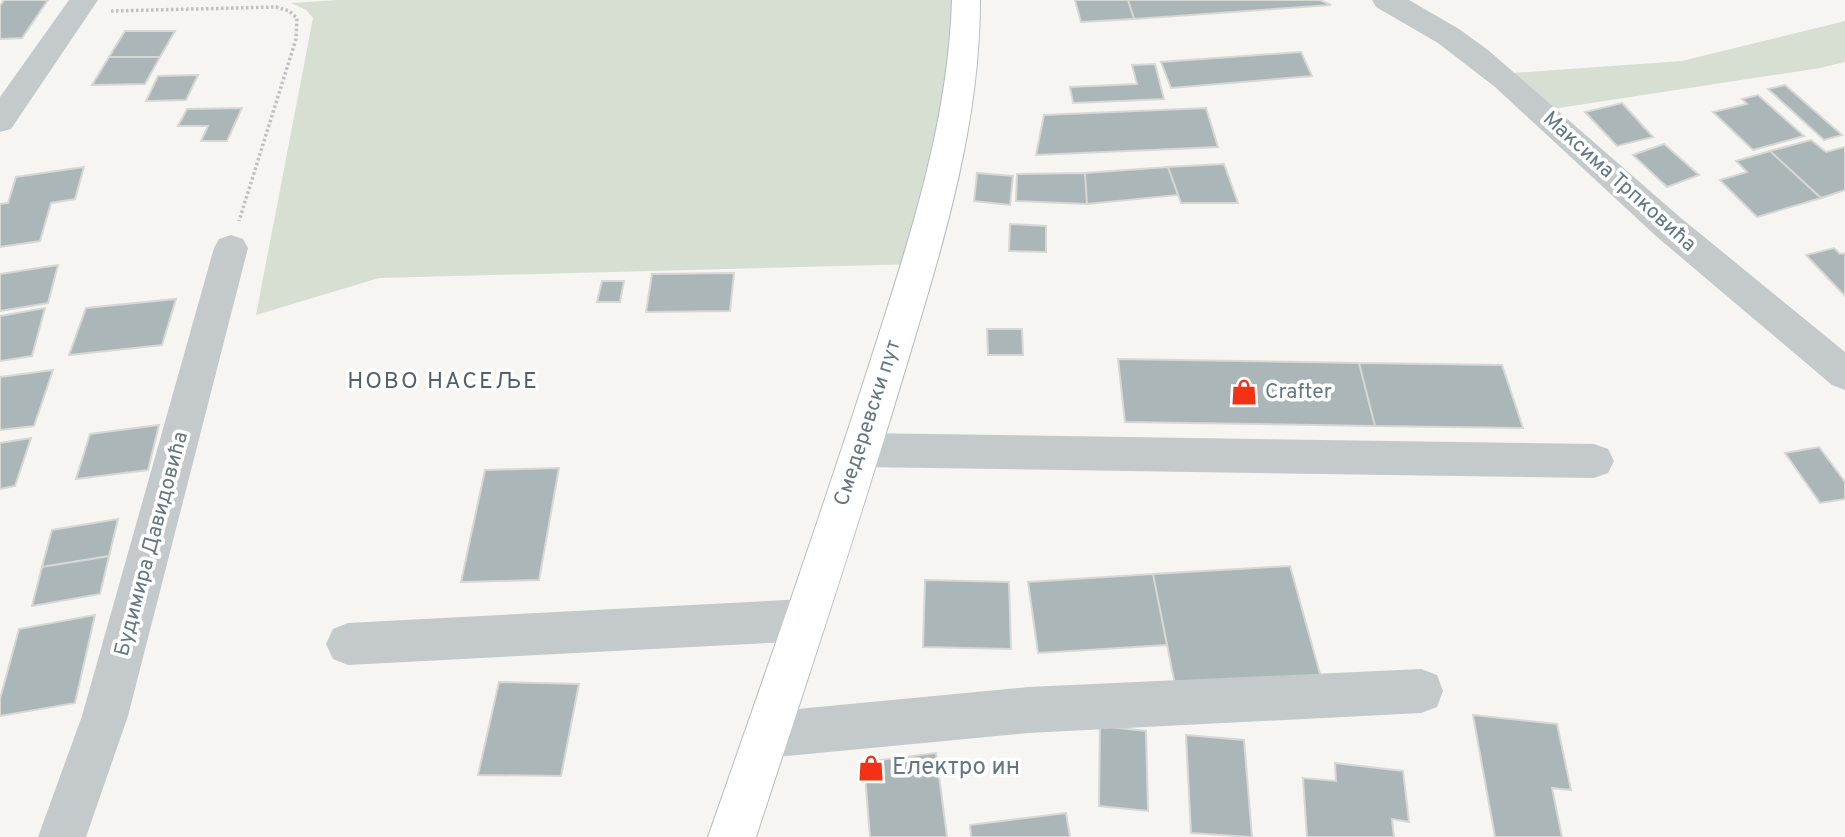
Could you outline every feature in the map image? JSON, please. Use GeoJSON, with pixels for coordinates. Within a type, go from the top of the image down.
{"type":"FeatureCollection","features":[{"type":"Feature","properties":{"kind":"main road","name":"Смедеревски пут"},"geometry":{"type":"LineString","coordinates":[[732,837],[860,450],[918,264],[945,163],[962,69],[966,0]]}},
{"type":"Feature","properties":{"kind":"street","name":"Максима Трпковића"},"geometry":{"type":"LineString","coordinates":[[1386,0],[1450,35],[1498,74],[1688,245],[1845,374]]}},
{"type":"Feature","properties":{"kind":"street"},"geometry":{"type":"LineString","coordinates":[[0,121],[80,6]]}},
{"type":"Feature","properties":{"kind":"street","name":"Будимира Давидовића"},"geometry":{"type":"LineString","coordinates":[[62,837],[105,716],[231,248]]}},
{"type":"Feature","properties":{"kind":"street"},"geometry":{"type":"LineString","coordinates":[[860,450],[1594,461]]}},
{"type":"Feature","properties":{"kind":"street"},"geometry":{"type":"LineString","coordinates":[[348,645],[804,620]]}},
{"type":"Feature","properties":{"kind":"street"},"geometry":{"type":"LineString","coordinates":[[766,735],[1028,710],[1421,691]]}},
{"type":"Feature","properties":{"kind":"path"},"geometry":{"type":"LineString","coordinates":[[80,6],[276,7],[289,11],[297,18],[296,39],[231,248]]}},
{"type":"Feature","properties":{"kind":"shaded area"},"geometry":{"type":"Polygon","coordinates":[[[339,0],[962,0],[918,264],[379,278],[256,315],[313,18],[306,10],[291,3],[339,0]]]}},
{"type":"Feature","properties":{"kind":"shaded area"},"geometry":{"type":"Polygon","coordinates":[[[1845,21],[1845,62],[1539,111],[1498,74],[1682,61],[1845,21]]]}},
{"type":"Feature","properties":{"kind":"building"},"geometry":{"type":"Polygon","coordinates":[[[4,0],[48,0],[22,38],[0,39],[0,6],[4,0]]]}},
{"type":"Feature","properties":{"kind":"building"},"geometry":{"type":"Polygon","coordinates":[[[1075,0],[1128,0],[1134,19],[1081,22],[1075,0]]]}},
{"type":"Feature","properties":{"kind":"building"},"geometry":{"type":"Polygon","coordinates":[[[1128,0],[1320,0],[1331,5],[1134,19],[1128,0]]]}},
{"type":"Feature","properties":{"kind":"building"},"geometry":{"type":"Polygon","coordinates":[[[125,31],[175,31],[160,57],[109,57],[125,31]]]}},
{"type":"Feature","properties":{"kind":"building"},"geometry":{"type":"Polygon","coordinates":[[[1301,52],[1312,76],[1171,88],[1161,62],[1301,52]]]}},
{"type":"Feature","properties":{"kind":"building"},"geometry":{"type":"Polygon","coordinates":[[[109,57],[160,57],[145,84],[92,85],[109,57]]]}},
{"type":"Feature","properties":{"kind":"building"},"geometry":{"type":"Polygon","coordinates":[[[1155,64],[1164,99],[1073,103],[1070,87],[1137,84],[1132,65],[1155,64]]]}},
{"type":"Feature","properties":{"kind":"building"},"geometry":{"type":"Polygon","coordinates":[[[198,75],[186,100],[146,101],[158,76],[198,75]]]}},
{"type":"Feature","properties":{"kind":"building"},"geometry":{"type":"Polygon","coordinates":[[[1785,85],[1842,135],[1824,140],[1768,89],[1785,85]]]}},
{"type":"Feature","properties":{"kind":"building"},"geometry":{"type":"Polygon","coordinates":[[[1758,95],[1804,136],[1753,150],[1713,112],[1747,104],[1742,99],[1758,95]]]}},
{"type":"Feature","properties":{"kind":"building"},"geometry":{"type":"Polygon","coordinates":[[[1622,103],[1653,137],[1617,146],[1585,112],[1622,103]]]}},
{"type":"Feature","properties":{"kind":"building"},"geometry":{"type":"Polygon","coordinates":[[[242,108],[227,141],[201,141],[208,126],[178,126],[187,109],[242,108]]]}},
{"type":"Feature","properties":{"kind":"building"},"geometry":{"type":"Polygon","coordinates":[[[1206,108],[1218,147],[1036,155],[1044,115],[1206,108]]]}},
{"type":"Feature","properties":{"kind":"building"},"geometry":{"type":"Polygon","coordinates":[[[1811,140],[1826,152],[1845,147],[1845,190],[1821,198],[1770,151],[1811,140]]]}},
{"type":"Feature","properties":{"kind":"building"},"geometry":{"type":"Polygon","coordinates":[[[1664,144],[1699,175],[1667,187],[1633,155],[1664,144]]]}},
{"type":"Feature","properties":{"kind":"building"},"geometry":{"type":"Polygon","coordinates":[[[1770,151],[1821,198],[1757,217],[1720,180],[1747,172],[1736,161],[1770,151]]]}},
{"type":"Feature","properties":{"kind":"building"},"geometry":{"type":"Polygon","coordinates":[[[1224,164],[1238,203],[1181,203],[1168,167],[1224,164]]]}},
{"type":"Feature","properties":{"kind":"building"},"geometry":{"type":"Polygon","coordinates":[[[84,167],[75,199],[51,203],[40,241],[0,247],[0,204],[8,203],[16,177],[84,167]]]}},
{"type":"Feature","properties":{"kind":"building"},"geometry":{"type":"Polygon","coordinates":[[[1168,167],[1178,195],[1087,204],[1085,173],[1168,167]]]}},
{"type":"Feature","properties":{"kind":"building"},"geometry":{"type":"Polygon","coordinates":[[[977,173],[1013,176],[1010,205],[974,201],[977,173]]]}},
{"type":"Feature","properties":{"kind":"building"},"geometry":{"type":"Polygon","coordinates":[[[1085,173],[1087,204],[1016,201],[1017,174],[1085,173]]]}},
{"type":"Feature","properties":{"kind":"building"},"geometry":{"type":"Polygon","coordinates":[[[1010,224],[1046,226],[1046,252],[1009,251],[1010,224]]]}},
{"type":"Feature","properties":{"kind":"building"},"geometry":{"type":"Polygon","coordinates":[[[1834,248],[1840,254],[1845,253],[1845,296],[1806,255],[1834,248]]]}},
{"type":"Feature","properties":{"kind":"building"},"geometry":{"type":"Polygon","coordinates":[[[58,265],[48,303],[0,311],[0,274],[58,265]]]}},
{"type":"Feature","properties":{"kind":"building"},"geometry":{"type":"Polygon","coordinates":[[[734,273],[730,311],[646,312],[652,274],[734,273]]]}},
{"type":"Feature","properties":{"kind":"building"},"geometry":{"type":"Polygon","coordinates":[[[602,281],[624,281],[620,302],[597,302],[602,281]]]}},
{"type":"Feature","properties":{"kind":"building"},"geometry":{"type":"Polygon","coordinates":[[[176,299],[162,345],[69,355],[86,308],[176,299]]]}},
{"type":"Feature","properties":{"kind":"building"},"geometry":{"type":"Polygon","coordinates":[[[45,308],[32,356],[0,361],[0,316],[45,308]]]}},
{"type":"Feature","properties":{"kind":"building"},"geometry":{"type":"Polygon","coordinates":[[[987,329],[1022,329],[1023,355],[988,355],[987,329]]]}},
{"type":"Feature","properties":{"kind":"building","name":"Crafter"},"geometry":{"type":"Polygon","coordinates":[[[1118,359],[1359,363],[1375,426],[1125,422],[1118,359]]]}},
{"type":"Feature","properties":{"kind":"building"},"geometry":{"type":"Polygon","coordinates":[[[1359,363],[1502,365],[1523,428],[1375,426],[1359,363]]]}},
{"type":"Feature","properties":{"kind":"building"},"geometry":{"type":"Polygon","coordinates":[[[53,370],[34,426],[0,430],[0,377],[53,370]]]}},
{"type":"Feature","properties":{"kind":"building"},"geometry":{"type":"Polygon","coordinates":[[[159,425],[148,470],[76,479],[90,434],[159,425]]]}},
{"type":"Feature","properties":{"kind":"building"},"geometry":{"type":"Polygon","coordinates":[[[31,438],[15,486],[0,489],[0,443],[31,438]]]}},
{"type":"Feature","properties":{"kind":"building"},"geometry":{"type":"Polygon","coordinates":[[[1819,447],[1845,482],[1845,499],[1820,503],[1785,453],[1819,447]]]}},
{"type":"Feature","properties":{"kind":"building"},"geometry":{"type":"Polygon","coordinates":[[[559,468],[539,580],[461,582],[485,470],[559,468]]]}},
{"type":"Feature","properties":{"kind":"building"},"geometry":{"type":"Polygon","coordinates":[[[118,519],[109,556],[42,567],[52,530],[118,519]]]}},
{"type":"Feature","properties":{"kind":"building"},"geometry":{"type":"Polygon","coordinates":[[[109,556],[100,594],[32,606],[42,567],[109,556]]]}},
{"type":"Feature","properties":{"kind":"building"},"geometry":{"type":"Polygon","coordinates":[[[1290,566],[1322,681],[1176,690],[1153,574],[1290,566]]]}},
{"type":"Feature","properties":{"kind":"building"},"geometry":{"type":"Polygon","coordinates":[[[1153,574],[1167,645],[1038,653],[1028,582],[1153,574]]]}},
{"type":"Feature","properties":{"kind":"building"},"geometry":{"type":"Polygon","coordinates":[[[925,580],[1009,582],[1011,649],[923,647],[925,580]]]}},
{"type":"Feature","properties":{"kind":"building"},"geometry":{"type":"Polygon","coordinates":[[[95,615],[75,703],[0,716],[0,699],[19,629],[95,615]]]}},
{"type":"Feature","properties":{"kind":"building"},"geometry":{"type":"Polygon","coordinates":[[[499,682],[579,684],[561,776],[478,775],[499,682]]]}},
{"type":"Feature","properties":{"kind":"building"},"geometry":{"type":"Polygon","coordinates":[[[1473,715],[1557,724],[1571,790],[1552,788],[1562,837],[1495,837],[1473,715]]]}},
{"type":"Feature","properties":{"kind":"building"},"geometry":{"type":"Polygon","coordinates":[[[1100,726],[1146,731],[1148,811],[1099,806],[1100,726]]]}},
{"type":"Feature","properties":{"kind":"building"},"geometry":{"type":"Polygon","coordinates":[[[1186,735],[1244,740],[1252,837],[1191,833],[1186,735]]]}},
{"type":"Feature","properties":{"kind":"building"},"geometry":{"type":"Polygon","coordinates":[[[936,753],[947,837],[870,837],[864,762],[936,753]]]}},
{"type":"Feature","properties":{"kind":"building"},"geometry":{"type":"Polygon","coordinates":[[[1335,763],[1403,771],[1409,822],[1392,819],[1394,837],[1307,837],[1303,778],[1336,781],[1335,763]]]}},
{"type":"Feature","properties":{"kind":"building"},"geometry":{"type":"Polygon","coordinates":[[[1066,813],[1070,837],[971,837],[970,825],[1066,813]]]}},
{"type":"Feature","properties":{"kind":"place","name":"Crafter"},"geometry":{"type":"Point","coordinates":[1244,392]}},
{"type":"Feature","properties":{"kind":"place","name":"Електро ин"},"geometry":{"type":"Point","coordinates":[871,768]}},
{"type":"Feature","properties":{"kind":"district","name":"НОВО НАСЕЉЕ"},"geometry":{"type":"Point","coordinates":[443,382]}}]}
